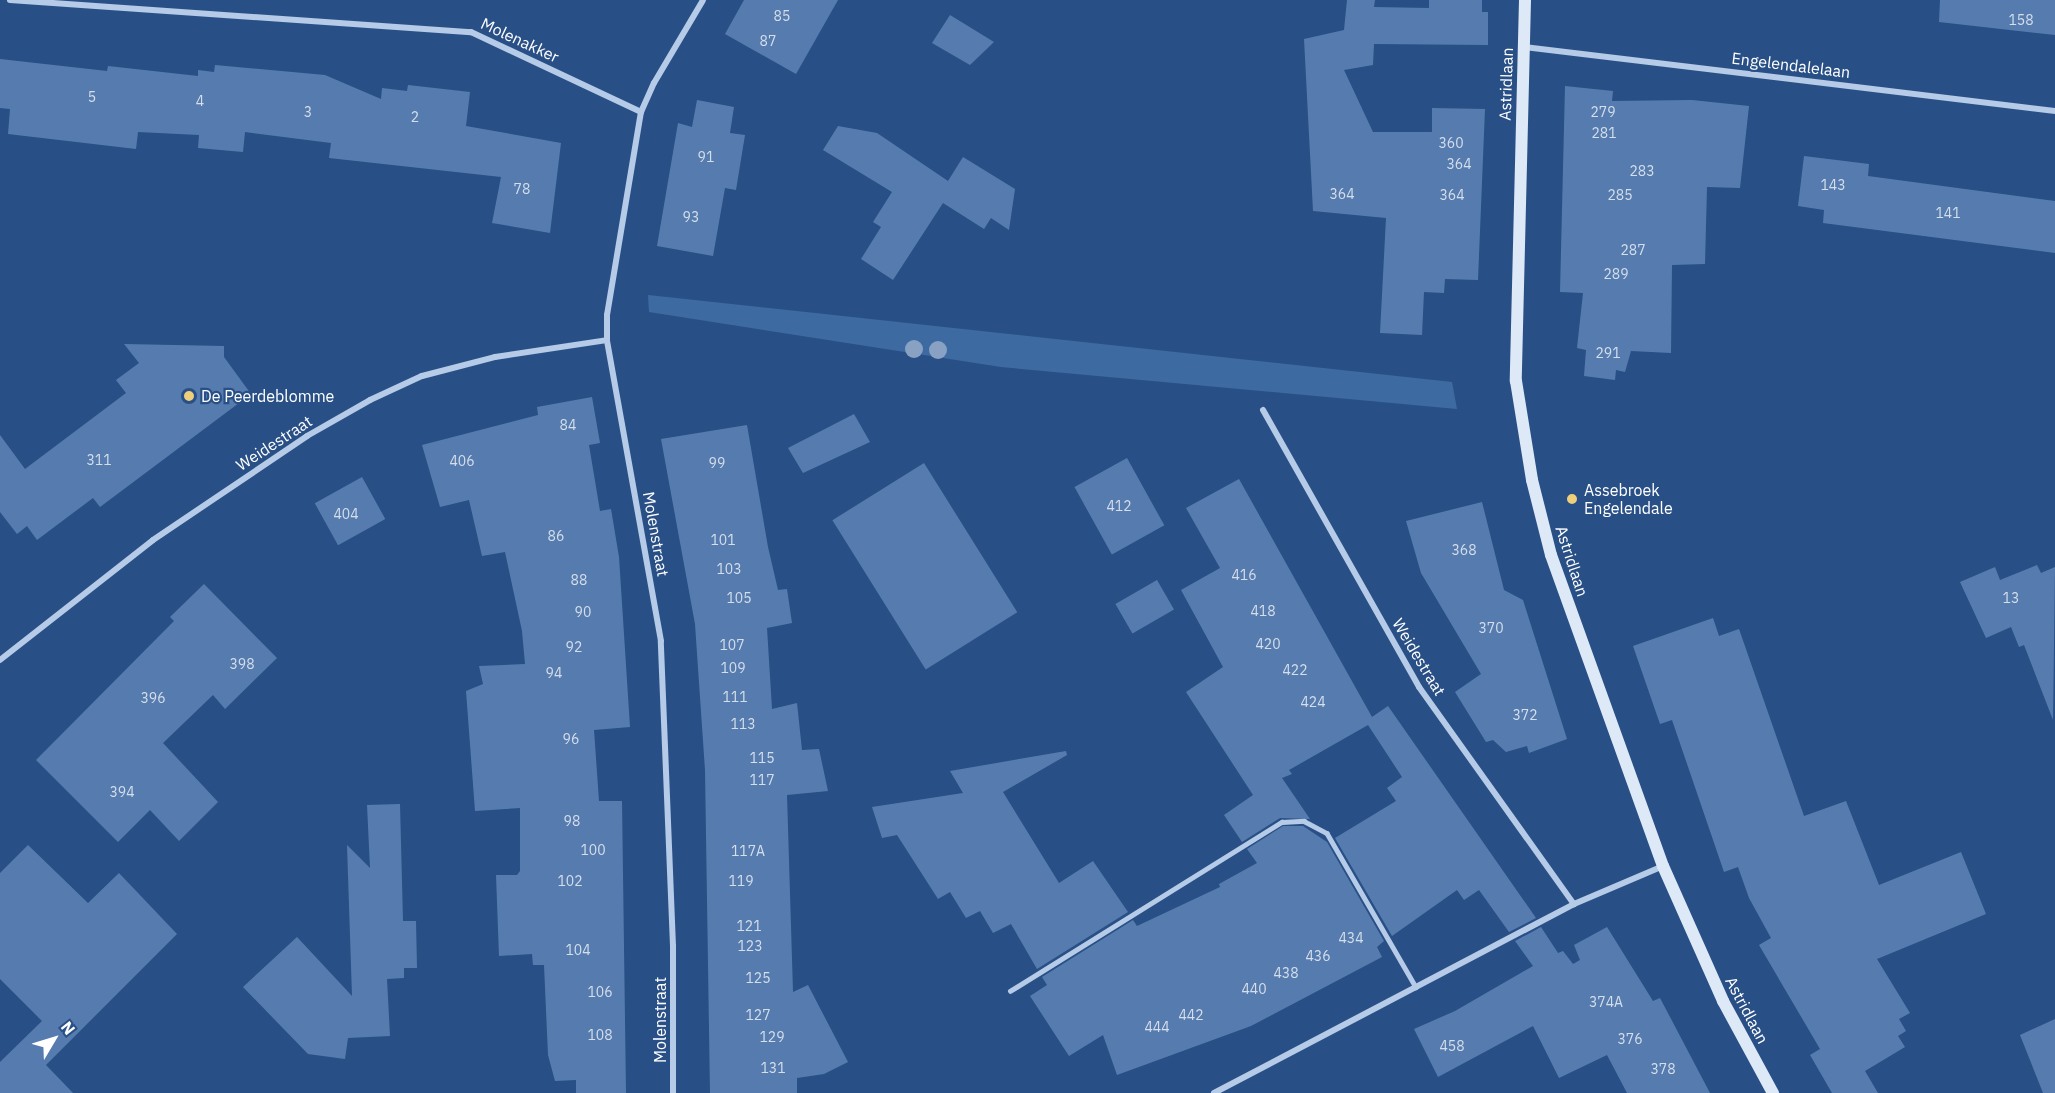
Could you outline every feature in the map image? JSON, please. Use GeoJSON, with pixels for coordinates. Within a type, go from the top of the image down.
{"type":"FeatureCollection","features":[{"type":"Feature","properties":{"kind":"main road","name":"Astridlaan"},"geometry":{"type":"LineString","coordinates":[[1525,0],[1515,306],[1516,381],[1522,426],[1551,555],[1663,866],[1723,1001],[1773,1093]]}},
{"type":"Feature","properties":{"kind":"street","name":"Molenakker"},"geometry":{"type":"LineString","coordinates":[[10,0],[471,32],[641,112]]}},
{"type":"Feature","properties":{"kind":"street"},"geometry":{"type":"LineString","coordinates":[[127,8],[131,0]]}},
{"type":"Feature","properties":{"kind":"street","name":"Molenstraat"},"geometry":{"type":"LineString","coordinates":[[673,1093],[673,946],[661,641],[607,340],[607,315],[641,112],[654,83],[703,0]]}},
{"type":"Feature","properties":{"kind":"street","name":"Engelendalelaan"},"geometry":{"type":"LineString","coordinates":[[1524,47],[2055,111]]}},
{"type":"Feature","properties":{"kind":"street","name":"Weidestraat"},"geometry":{"type":"LineString","coordinates":[[0,660],[153,540],[307,436],[370,400],[422,376],[495,357],[607,340]]}},
{"type":"Feature","properties":{"kind":"street","name":"Weidestraat"},"geometry":{"type":"LineString","coordinates":[[1263,410],[1419,687],[1574,904]]}},
{"type":"Feature","properties":{"kind":"street"},"geometry":{"type":"LineString","coordinates":[[1214,1093],[1574,904],[1663,866]]}},
{"type":"Feature","properties":{"kind":"lane"},"geometry":{"type":"LineString","coordinates":[[1010,991],[1282,822],[1305,821],[1327,833],[1416,987]]}},
{"type":"Feature","properties":{"kind":"shaded area"},"geometry":{"type":"Polygon","coordinates":[[[648,295],[1452,382],[1457,409],[1001,367],[649,312],[648,295]]]}},
{"type":"Feature","properties":{"kind":"building"},"geometry":{"type":"Polygon","coordinates":[[[744,0],[838,0],[796,74],[725,34],[744,0]]]}},
{"type":"Feature","properties":{"kind":"building"},"geometry":{"type":"Polygon","coordinates":[[[1347,0],[1375,0],[1374,7],[1429,8],[1429,0],[1482,0],[1482,12],[1488,12],[1488,45],[1374,44],[1373,65],[1344,70],[1373,132],[1432,132],[1432,108],[1485,109],[1478,280],[1445,279],[1444,293],[1424,292],[1422,335],[1380,333],[1386,218],[1313,211],[1304,39],[1344,30],[1347,0]]]}},
{"type":"Feature","properties":{"kind":"building"},"geometry":{"type":"Polygon","coordinates":[[[1940,0],[2055,0],[2055,35],[1939,22],[1940,0]]]}},
{"type":"Feature","properties":{"kind":"building"},"geometry":{"type":"Polygon","coordinates":[[[950,15],[994,42],[970,65],[932,43],[950,15]]]}},
{"type":"Feature","properties":{"kind":"building"},"geometry":{"type":"Polygon","coordinates":[[[0,59],[107,71],[108,66],[198,76],[198,70],[214,72],[215,65],[325,75],[381,99],[382,88],[407,91],[408,85],[470,92],[466,126],[561,143],[550,233],[492,223],[501,177],[329,158],[331,143],[245,132],[243,152],[198,148],[199,135],[138,132],[136,149],[8,134],[10,109],[0,108],[0,59]]]}},
{"type":"Feature","properties":{"kind":"building"},"geometry":{"type":"Polygon","coordinates":[[[1565,86],[1613,91],[1612,101],[1692,100],[1749,106],[1740,188],[1707,187],[1705,264],[1672,265],[1671,353],[1631,351],[1625,372],[1616,370],[1615,380],[1584,376],[1586,350],[1577,348],[1583,293],[1560,292],[1565,86]]]}},
{"type":"Feature","properties":{"kind":"building"},"geometry":{"type":"Polygon","coordinates":[[[697,100],[734,107],[730,133],[745,135],[736,190],[725,188],[713,256],[657,246],[678,123],[692,127],[697,100]]]}},
{"type":"Feature","properties":{"kind":"building"},"geometry":{"type":"Polygon","coordinates":[[[838,126],[877,133],[948,181],[963,157],[1015,189],[1009,230],[991,218],[984,229],[943,203],[893,280],[861,259],[881,227],[873,222],[892,192],[823,150],[838,126]]]}},
{"type":"Feature","properties":{"kind":"building"},"geometry":{"type":"Polygon","coordinates":[[[1804,156],[1869,164],[1868,176],[2055,201],[2055,253],[1823,223],[1824,210],[1798,206],[1804,156]]]}},
{"type":"Feature","properties":{"kind":"building"},"geometry":{"type":"Polygon","coordinates":[[[124,344],[224,346],[224,357],[251,394],[100,507],[93,498],[37,540],[27,526],[17,534],[0,512],[0,435],[25,469],[126,393],[116,380],[139,363],[124,344]]]}},
{"type":"Feature","properties":{"kind":"building"},"geometry":{"type":"Polygon","coordinates":[[[592,397],[600,443],[589,445],[600,511],[611,509],[619,557],[630,727],[594,730],[599,801],[622,801],[626,1093],[576,1093],[576,1080],[555,1081],[548,1055],[544,965],[533,965],[532,954],[499,956],[496,875],[517,875],[520,871],[520,808],[475,811],[466,691],[483,684],[479,666],[525,664],[522,631],[505,552],[482,556],[469,500],[440,507],[422,445],[538,415],[537,407],[592,397]]]}},
{"type":"Feature","properties":{"kind":"building"},"geometry":{"type":"Polygon","coordinates":[[[854,414],[870,442],[803,473],[788,448],[854,414]]]}},
{"type":"Feature","properties":{"kind":"building"},"geometry":{"type":"Polygon","coordinates":[[[747,425],[768,547],[778,590],[787,589],[792,623],[767,628],[772,709],[797,703],[802,750],[819,749],[828,791],[787,795],[793,992],[808,985],[848,1062],[824,1074],[797,1078],[797,1093],[710,1093],[705,770],[695,624],[661,439],[747,425]]]}},
{"type":"Feature","properties":{"kind":"building"},"geometry":{"type":"Polygon","coordinates":[[[1127,458],[1164,525],[1112,554],[1075,487],[1127,458]]]}},
{"type":"Feature","properties":{"kind":"building"},"geometry":{"type":"Polygon","coordinates":[[[924,463],[1017,612],[926,669],[832,520],[924,463]]]}},
{"type":"Feature","properties":{"kind":"building"},"geometry":{"type":"Polygon","coordinates":[[[362,477],[385,519],[338,545],[315,503],[362,477]]]}},
{"type":"Feature","properties":{"kind":"building"},"geometry":{"type":"Polygon","coordinates":[[[1239,479],[1372,717],[1388,706],[1536,918],[1509,932],[1479,890],[1464,900],[1457,890],[1392,936],[1335,838],[1396,801],[1387,788],[1402,777],[1368,725],[1289,770],[1292,774],[1282,778],[1310,819],[1280,818],[1242,842],[1224,815],[1253,795],[1186,692],[1223,667],[1181,590],[1220,568],[1186,508],[1239,479]]]}},
{"type":"Feature","properties":{"kind":"building"},"geometry":{"type":"Polygon","coordinates":[[[1482,502],[1504,590],[1523,600],[1567,739],[1529,753],[1527,746],[1506,752],[1493,740],[1486,742],[1455,692],[1481,674],[1421,573],[1406,521],[1482,502]]]}},
{"type":"Feature","properties":{"kind":"building"},"geometry":{"type":"Polygon","coordinates":[[[2037,565],[2041,573],[2055,567],[2053,720],[2024,645],[2019,647],[2011,627],[1986,638],[1960,582],[1995,567],[2000,580],[2037,565]]]}},
{"type":"Feature","properties":{"kind":"building"},"geometry":{"type":"Polygon","coordinates":[[[1157,580],[1174,609],[1132,633],[1115,604],[1157,580]]]}},
{"type":"Feature","properties":{"kind":"building"},"geometry":{"type":"Polygon","coordinates":[[[204,584],[277,658],[225,709],[213,695],[163,743],[218,802],[179,841],[150,810],[118,842],[36,760],[174,621],[170,617],[204,584]]]}},
{"type":"Feature","properties":{"kind":"building"},"geometry":{"type":"Polygon","coordinates":[[[1713,618],[1719,636],[1739,629],[1804,816],[1846,801],[1879,885],[1961,852],[1986,914],[1877,959],[1910,1013],[1899,1019],[1906,1031],[1898,1036],[1905,1047],[1865,1071],[1878,1093],[1832,1093],[1810,1055],[1820,1049],[1759,945],[1771,938],[1749,898],[1738,867],[1724,872],[1672,720],[1660,724],[1633,646],[1713,618]]]}},
{"type":"Feature","properties":{"kind":"building"},"geometry":{"type":"Polygon","coordinates":[[[1066,751],[1067,755],[1003,792],[1059,883],[1093,861],[1128,912],[1037,969],[1011,924],[993,933],[980,911],[966,918],[950,892],[938,899],[897,835],[882,838],[872,807],[963,793],[950,771],[1066,751]]]}},
{"type":"Feature","properties":{"kind":"building"},"geometry":{"type":"Polygon","coordinates":[[[400,804],[403,921],[416,921],[417,968],[404,968],[404,978],[387,979],[390,1036],[348,1038],[345,1059],[308,1054],[243,987],[297,937],[352,996],[347,845],[370,868],[367,805],[400,804]]]}},
{"type":"Feature","properties":{"kind":"building"},"geometry":{"type":"Polygon","coordinates":[[[1283,826],[1303,826],[1327,842],[1384,941],[1377,947],[1382,957],[1251,1026],[1117,1075],[1103,1035],[1069,1056],[1030,996],[1047,985],[1042,977],[1133,920],[1137,926],[1220,887],[1219,884],[1257,863],[1247,849],[1283,826]]]}},
{"type":"Feature","properties":{"kind":"building"},"geometry":{"type":"Polygon","coordinates":[[[28,845],[88,903],[119,873],[177,934],[46,1065],[73,1093],[0,1093],[0,1062],[42,1021],[0,979],[0,873],[28,845]]]}},
{"type":"Feature","properties":{"kind":"building"},"geometry":{"type":"Polygon","coordinates":[[[1541,927],[1558,953],[1563,951],[1573,964],[1580,960],[1574,945],[1607,927],[1653,1001],[1660,998],[1710,1093],[1627,1093],[1607,1055],[1559,1078],[1533,1026],[1438,1077],[1414,1029],[1455,1011],[1533,966],[1515,941],[1541,927]]]}},
{"type":"Feature","properties":{"kind":"building"},"geometry":{"type":"Polygon","coordinates":[[[2055,1019],[2055,1093],[2043,1093],[2020,1035],[2055,1019]]]}},
{"type":"Feature","properties":{"kind":"place","name":"De Peerdeblomme"},"geometry":{"type":"Point","coordinates":[189,396]}},
{"type":"Feature","properties":{"kind":"place","name":"Assebroek Engelendale"},"geometry":{"type":"Point","coordinates":[1572,499]}}]}
